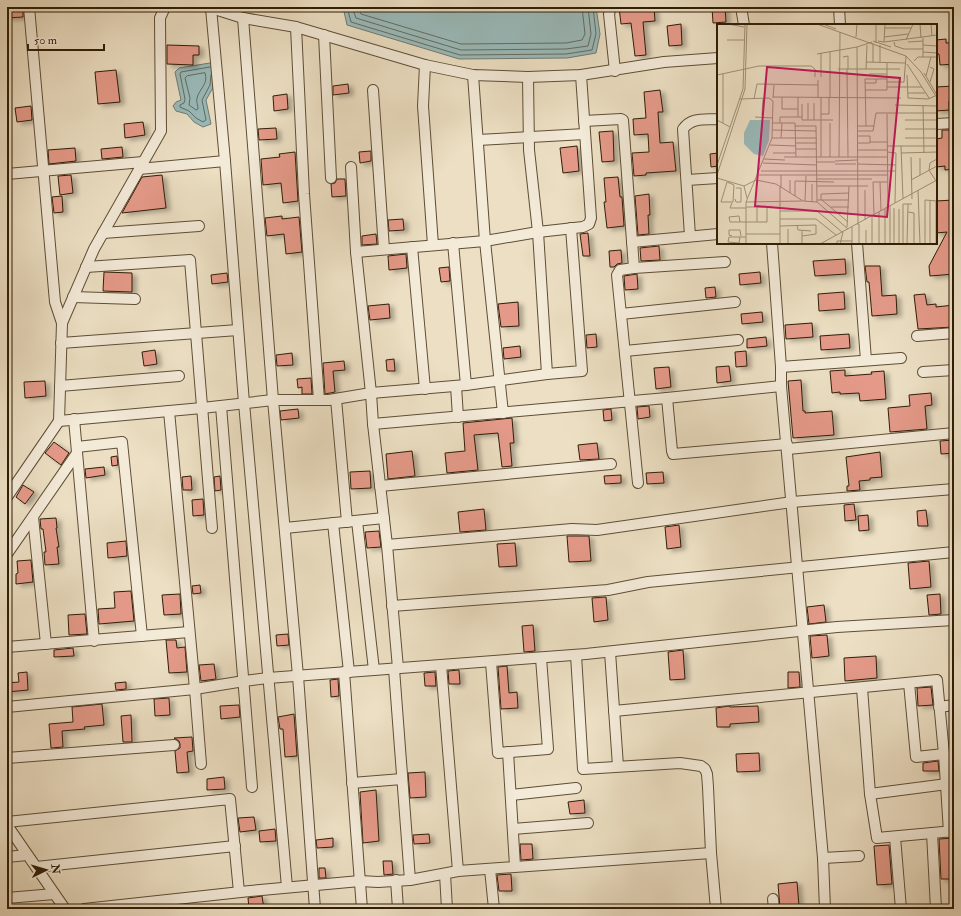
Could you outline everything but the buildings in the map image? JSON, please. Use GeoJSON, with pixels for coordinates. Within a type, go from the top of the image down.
{"type":"FeatureCollection","features":[{"type":"Feature","properties":{"kind":"street"},"geometry":{"type":"LineString","coordinates":[[29,7],[55,302],[62,323]]}},
{"type":"Feature","properties":{"kind":"street"},"geometry":{"type":"LineString","coordinates":[[7,497],[59,421],[62,323],[94,250],[161,131],[160,18],[166,7]]}},
{"type":"Feature","properties":{"kind":"street"},"geometry":{"type":"LineString","coordinates":[[611,7],[609,14],[615,71]]}},
{"type":"Feature","properties":{"kind":"street"},"geometry":{"type":"LineString","coordinates":[[741,7],[744,24]]}},
{"type":"Feature","properties":{"kind":"street"},"geometry":{"type":"LineString","coordinates":[[839,7],[840,24]]}},
{"type":"Feature","properties":{"kind":"street"},"geometry":{"type":"LineString","coordinates":[[287,887],[244,403],[225,161],[210,8],[243,18],[296,27],[425,65],[473,75],[528,77],[581,75],[615,71],[664,62],[717,58]]}},
{"type":"Feature","properties":{"kind":"street"},"geometry":{"type":"LineString","coordinates":[[243,18],[273,400],[298,676],[312,885],[315,909]]}},
{"type":"Feature","properties":{"kind":"street"},"geometry":{"type":"LineString","coordinates":[[296,27],[304,194],[319,400]]}},
{"type":"Feature","properties":{"kind":"street"},"geometry":{"type":"LineString","coordinates":[[324,35],[331,178]]}},
{"type":"Feature","properties":{"kind":"street"},"geometry":{"type":"LineString","coordinates":[[425,65],[423,106],[433,245]]}},
{"type":"Feature","properties":{"kind":"street"},"geometry":{"type":"LineString","coordinates":[[473,75],[485,241],[501,381],[503,413]]}},
{"type":"Feature","properties":{"kind":"street"},"geometry":{"type":"LineString","coordinates":[[356,252],[485,241],[538,232],[583,227],[589,224],[591,218],[581,75]]}},
{"type":"Feature","properties":{"kind":"street"},"geometry":{"type":"LineString","coordinates":[[528,77],[528,137],[538,232],[547,374]]}},
{"type":"Feature","properties":{"kind":"street"},"geometry":{"type":"LineString","coordinates":[[373,90],[384,249]]}},
{"type":"Feature","properties":{"kind":"street"},"geometry":{"type":"LineString","coordinates":[[690,236],[683,129],[687,123],[693,120],[717,119]]}},
{"type":"Feature","properties":{"kind":"street"},"geometry":{"type":"LineString","coordinates":[[584,121],[623,120],[634,268]]}},
{"type":"Feature","properties":{"kind":"street"},"geometry":{"type":"LineString","coordinates":[[937,124],[954,123]]}},
{"type":"Feature","properties":{"kind":"street"},"geometry":{"type":"LineString","coordinates":[[478,140],[585,134]]}},
{"type":"Feature","properties":{"kind":"street"},"geometry":{"type":"LineString","coordinates":[[7,174],[225,161]]}},
{"type":"Feature","properties":{"kind":"street"},"geometry":{"type":"LineString","coordinates":[[351,167],[356,252],[387,545],[410,880]]}},
{"type":"Feature","properties":{"kind":"street"},"geometry":{"type":"LineString","coordinates":[[687,180],[717,178]]}},
{"type":"Feature","properties":{"kind":"street"},"geometry":{"type":"LineString","coordinates":[[103,233],[199,226]]}},
{"type":"Feature","properties":{"kind":"street"},"geometry":{"type":"LineString","coordinates":[[59,421],[273,400],[336,399],[371,393],[501,381],[547,374],[582,371],[571,228]]}},
{"type":"Feature","properties":{"kind":"street"},"geometry":{"type":"LineString","coordinates":[[632,242],[717,234]]}},
{"type":"Feature","properties":{"kind":"street"},"geometry":{"type":"LineString","coordinates":[[453,243],[461,385],[458,417]]}},
{"type":"Feature","properties":{"kind":"street"},"geometry":{"type":"LineString","coordinates":[[772,244],[781,386],[804,630],[823,858],[825,909]]}},
{"type":"Feature","properties":{"kind":"street"},"geometry":{"type":"LineString","coordinates":[[857,244],[866,360]]}},
{"type":"Feature","properties":{"kind":"street"},"geometry":{"type":"LineString","coordinates":[[412,247],[425,388]]}},
{"type":"Feature","properties":{"kind":"street"},"geometry":{"type":"LineString","coordinates":[[86,267],[190,260],[212,528]]}},
{"type":"Feature","properties":{"kind":"street"},"geometry":{"type":"LineString","coordinates":[[638,483],[618,271],[634,268],[725,262]]}},
{"type":"Feature","properties":{"kind":"street"},"geometry":{"type":"LineString","coordinates":[[73,297],[135,299]]}},
{"type":"Feature","properties":{"kind":"street"},"geometry":{"type":"LineString","coordinates":[[621,314],[735,302]]}},
{"type":"Feature","properties":{"kind":"street"},"geometry":{"type":"LineString","coordinates":[[61,343],[238,330]]}},
{"type":"Feature","properties":{"kind":"street"},"geometry":{"type":"LineString","coordinates":[[917,336],[954,334]]}},
{"type":"Feature","properties":{"kind":"street"},"geometry":{"type":"LineString","coordinates":[[625,351],[738,340]]}},
{"type":"Feature","properties":{"kind":"street"},"geometry":{"type":"LineString","coordinates":[[781,367],[901,358]]}},
{"type":"Feature","properties":{"kind":"street"},"geometry":{"type":"LineString","coordinates":[[923,372],[954,370]]}},
{"type":"Feature","properties":{"kind":"street"},"geometry":{"type":"LineString","coordinates":[[60,386],[179,376]]}},
{"type":"Feature","properties":{"kind":"street"},"geometry":{"type":"LineString","coordinates":[[373,424],[667,398],[781,386]]}},
{"type":"Feature","properties":{"kind":"street"},"geometry":{"type":"LineString","coordinates":[[667,398],[673,454],[787,447],[954,433]]}},
{"type":"Feature","properties":{"kind":"street"},"geometry":{"type":"LineString","coordinates":[[336,399],[374,670]]}},
{"type":"Feature","properties":{"kind":"street"},"geometry":{"type":"LineString","coordinates":[[221,406],[252,787]]}},
{"type":"Feature","properties":{"kind":"street"},"geometry":{"type":"LineString","coordinates":[[169,411],[201,764]]}},
{"type":"Feature","properties":{"kind":"street"},"geometry":{"type":"LineString","coordinates":[[74,419],[94,641]]}},
{"type":"Feature","properties":{"kind":"street"},"geometry":{"type":"LineString","coordinates":[[7,554],[77,450],[122,442],[142,636]]}},
{"type":"Feature","properties":{"kind":"street"},"geometry":{"type":"LineString","coordinates":[[380,486],[611,464]]}},
{"type":"Feature","properties":{"kind":"street"},"geometry":{"type":"LineString","coordinates":[[387,545],[572,529],[596,530],[792,502],[954,489]]}},
{"type":"Feature","properties":{"kind":"street"},"geometry":{"type":"LineString","coordinates":[[33,517],[46,644]]}},
{"type":"Feature","properties":{"kind":"street"},"geometry":{"type":"LineString","coordinates":[[285,528],[384,518]]}},
{"type":"Feature","properties":{"kind":"street"},"geometry":{"type":"LineString","coordinates":[[333,523],[347,672],[352,783],[362,909]]}},
{"type":"Feature","properties":{"kind":"street"},"geometry":{"type":"LineString","coordinates":[[392,606],[608,590],[648,582],[954,552]]}},
{"type":"Feature","properties":{"kind":"street"},"geometry":{"type":"LineString","coordinates":[[7,707],[195,689],[244,680],[576,655],[804,630],[954,620]]}},
{"type":"Feature","properties":{"kind":"street"},"geometry":{"type":"LineString","coordinates":[[7,647],[189,632]]}},
{"type":"Feature","properties":{"kind":"street"},"geometry":{"type":"LineString","coordinates":[[610,652],[618,766]]}},
{"type":"Feature","properties":{"kind":"street"},"geometry":{"type":"LineString","coordinates":[[576,655],[583,768],[680,763],[701,766],[705,769],[707,774],[711,853],[716,909]]}},
{"type":"Feature","properties":{"kind":"street"},"geometry":{"type":"LineString","coordinates":[[491,662],[498,753],[548,749],[540,658]]}},
{"type":"Feature","properties":{"kind":"street"},"geometry":{"type":"LineString","coordinates":[[441,665],[458,871]]}},
{"type":"Feature","properties":{"kind":"street"},"geometry":{"type":"LineString","coordinates":[[614,711],[937,680],[951,831],[877,838],[870,794],[862,688]]}},
{"type":"Feature","properties":{"kind":"street"},"geometry":{"type":"LineString","coordinates":[[909,683],[916,757],[944,754]]}},
{"type":"Feature","properties":{"kind":"street"},"geometry":{"type":"LineString","coordinates":[[939,707],[954,705]]}},
{"type":"Feature","properties":{"kind":"street"},"geometry":{"type":"LineString","coordinates":[[7,758],[174,745]]}},
{"type":"Feature","properties":{"kind":"street"},"geometry":{"type":"LineString","coordinates":[[508,752],[516,866]]}},
{"type":"Feature","properties":{"kind":"street"},"geometry":{"type":"LineString","coordinates":[[352,783],[402,778]]}},
{"type":"Feature","properties":{"kind":"street"},"geometry":{"type":"LineString","coordinates":[[870,794],[946,784]]}},
{"type":"Feature","properties":{"kind":"street"},"geometry":{"type":"LineString","coordinates":[[511,795],[576,788]]}},
{"type":"Feature","properties":{"kind":"street"},"geometry":{"type":"LineString","coordinates":[[7,822],[230,799],[239,892]]}},
{"type":"Feature","properties":{"kind":"street"},"geometry":{"type":"LineString","coordinates":[[513,829],[588,823]]}},
{"type":"Feature","properties":{"kind":"street"},"geometry":{"type":"LineString","coordinates":[[7,825],[65,909]]}},
{"type":"Feature","properties":{"kind":"street"},"geometry":{"type":"LineString","coordinates":[[932,833],[936,909]]}},
{"type":"Feature","properties":{"kind":"street"},"geometry":{"type":"LineString","coordinates":[[895,837],[901,909]]}},
{"type":"Feature","properties":{"kind":"street"},"geometry":{"type":"LineString","coordinates":[[36,867],[235,846]]}},
{"type":"Feature","properties":{"kind":"street"},"geometry":{"type":"LineString","coordinates":[[84,909],[360,880],[378,882],[410,880],[458,871],[711,853]]}},
{"type":"Feature","properties":{"kind":"street"},"geometry":{"type":"LineString","coordinates":[[7,857],[28,855]]}},
{"type":"Feature","properties":{"kind":"street"},"geometry":{"type":"LineString","coordinates":[[823,858],[859,856]]}},
{"type":"Feature","properties":{"kind":"street"},"geometry":{"type":"LineString","coordinates":[[490,869],[494,909]]}},
{"type":"Feature","properties":{"kind":"street"},"geometry":{"type":"LineString","coordinates":[[445,874],[447,909]]}},
{"type":"Feature","properties":{"kind":"street"},"geometry":{"type":"LineString","coordinates":[[396,880],[398,909]]}},
{"type":"Feature","properties":{"kind":"street"},"geometry":{"type":"LineString","coordinates":[[7,898],[54,894]]}},
{"type":"Feature","properties":{"kind":"water"},"geometry":{"type":"Polygon","coordinates":[[[343,7],[596,7],[600,34],[596,53],[567,58],[459,59],[347,25],[343,7]]]}},
{"type":"Feature","properties":{"kind":"water"},"geometry":{"type":"Polygon","coordinates":[[[216,62],[214,86],[206,100],[211,124],[203,127],[194,122],[187,114],[176,111],[173,106],[176,102],[181,100],[175,72],[179,68],[216,62]]]}}]}
